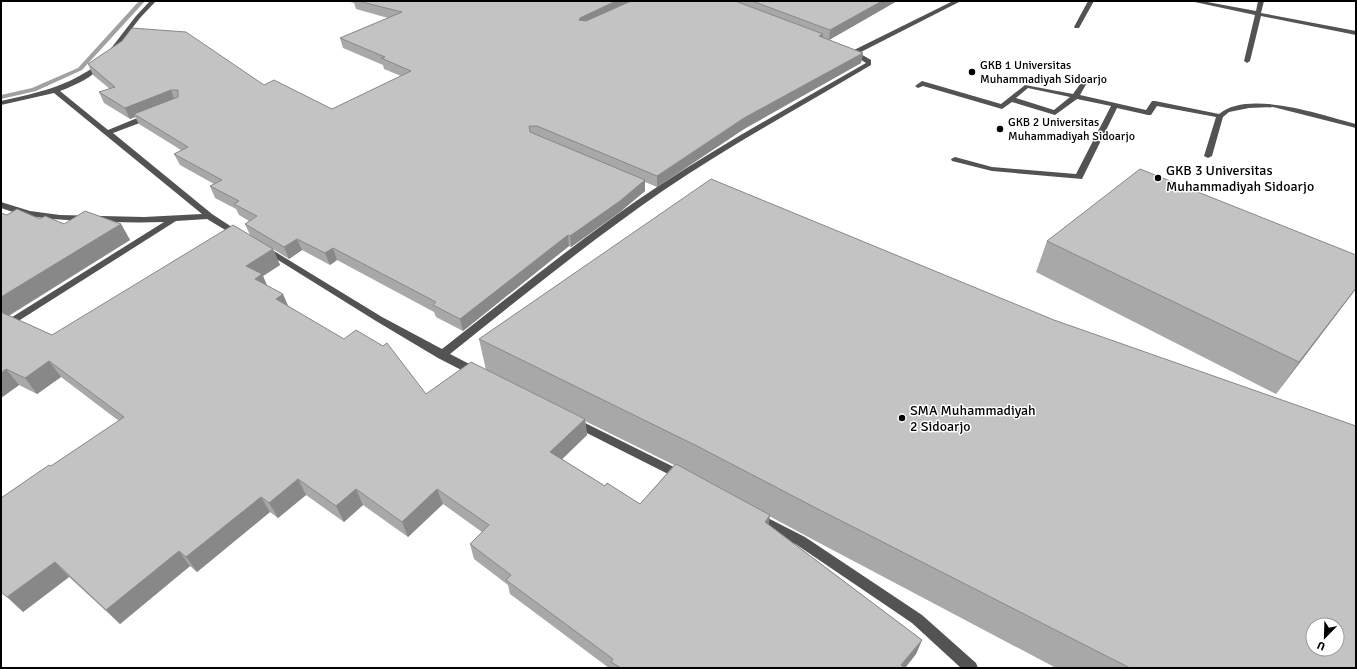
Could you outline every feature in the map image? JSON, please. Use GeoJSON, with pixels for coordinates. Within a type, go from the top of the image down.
{"type":"FeatureCollection","features":[{"type":"Feature","properties":{"kind":"street"},"geometry":{"type":"LineString","coordinates":[[1,103],[56,91],[95,70],[153,1]]}},
{"type":"Feature","properties":{"kind":"street"},"geometry":{"type":"LineString","coordinates":[[854,53],[958,1]]}},
{"type":"Feature","properties":{"kind":"street"},"geometry":{"type":"LineString","coordinates":[[1077,27],[1091,1]]}},
{"type":"Feature","properties":{"kind":"street"},"geometry":{"type":"LineString","coordinates":[[1193,1],[1356,32]]}},
{"type":"Feature","properties":{"kind":"street"},"geometry":{"type":"LineString","coordinates":[[1247,61],[1261,1]]}},
{"type":"Feature","properties":{"kind":"street"},"geometry":{"type":"LineString","coordinates":[[442,355],[566,257],[653,191],[723,148],[870,64],[869,61],[840,47]]}},
{"type":"Feature","properties":{"kind":"street"},"geometry":{"type":"LineString","coordinates":[[1011,99],[1055,113],[1075,96],[1085,81]]}},
{"type":"Feature","properties":{"kind":"street"},"geometry":{"type":"LineString","coordinates":[[918,86],[922,83],[1002,107],[1026,86],[1148,113],[1155,103],[1220,116]]}},
{"type":"Feature","properties":{"kind":"street"},"geometry":{"type":"LineString","coordinates":[[56,91],[209,216],[379,319],[442,355],[485,376]]}},
{"type":"Feature","properties":{"kind":"street"},"geometry":{"type":"LineString","coordinates":[[1254,101],[1356,126]]}},
{"type":"Feature","properties":{"kind":"street"},"geometry":{"type":"LineString","coordinates":[[955,159],[992,169],[1079,177],[1115,105]]}},
{"type":"Feature","properties":{"kind":"street"},"geometry":{"type":"LineString","coordinates":[[1208,156],[1220,116],[1227,110],[1249,106],[1273,105]]}},
{"type":"Feature","properties":{"kind":"street"},"geometry":{"type":"LineString","coordinates":[[108,133],[158,113]]}},
{"type":"Feature","properties":{"kind":"street"},"geometry":{"type":"LineString","coordinates":[[1,205],[41,216],[99,219],[173,220],[209,216]]}},
{"type":"Feature","properties":{"kind":"street"},"geometry":{"type":"LineString","coordinates":[[1,329],[173,220]]}},
{"type":"Feature","properties":{"kind":"street"},"geometry":{"type":"LineString","coordinates":[[563,416],[692,481]]}},
{"type":"Feature","properties":{"kind":"street"},"geometry":{"type":"LineString","coordinates":[[746,511],[801,541],[917,619],[971,668]]}},
{"type":"Feature","properties":{"kind":"building"},"geometry":{"type":"Polygon","coordinates":[[[358,1],[616,1],[580,18],[579,20],[586,21],[631,1],[735,1],[823,34],[819,36],[863,53],[744,118],[657,176],[537,126],[529,126],[530,132],[645,180],[620,201],[570,236],[568,235],[460,319],[433,305],[436,302],[333,248],[325,253],[297,239],[284,247],[245,224],[257,216],[234,204],[239,201],[210,186],[222,180],[174,154],[188,147],[134,114],[178,97],[178,90],[171,90],[125,108],[99,92],[115,87],[88,64],[122,41],[132,28],[186,32],[264,85],[274,80],[332,109],[411,71],[381,58],[385,57],[340,38],[402,12],[358,1]]]}},
{"type":"Feature","properties":{"kind":"building"},"geometry":{"type":"Polygon","coordinates":[[[752,1],[882,1],[830,30],[752,1]]]}},
{"type":"Feature","properties":{"kind":"building"},"geometry":{"type":"Polygon","coordinates":[[[1140,169],[1356,255],[1356,288],[1299,362],[1047,241],[1140,169]]]}},
{"type":"Feature","properties":{"kind":"building","name":"SMA Muhammadiyah 2 Sidoarjo"},"geometry":{"type":"Polygon","coordinates":[[[711,179],[1054,320],[1356,426],[1356,668],[1130,668],[697,446],[479,339],[711,179]]]}},
{"type":"Feature","properties":{"kind":"building"},"geometry":{"type":"Polygon","coordinates":[[[17,209],[40,219],[45,216],[64,224],[85,211],[121,224],[1,297],[1,213],[7,215],[17,209]]]}},
{"type":"Feature","properties":{"kind":"building"},"geometry":{"type":"Polygon","coordinates":[[[233,225],[273,249],[246,266],[262,274],[255,279],[283,294],[276,299],[344,339],[356,330],[383,346],[387,343],[426,394],[471,362],[585,419],[550,452],[605,486],[607,483],[640,504],[676,464],[770,515],[765,522],[922,640],[901,665],[905,668],[621,668],[611,662],[613,659],[506,580],[511,575],[470,544],[489,525],[437,489],[402,522],[356,489],[336,506],[298,479],[269,503],[261,497],[186,557],[179,551],[106,610],[55,562],[7,597],[1,592],[1,498],[124,417],[49,361],[25,378],[6,369],[1,373],[1,312],[52,335],[233,225]]]}},
{"type":"Feature","properties":{"kind":"waterway"},"geometry":{"type":"LineString","coordinates":[[1,97],[34,90],[80,69],[142,1]]}},
{"type":"Feature","properties":{"kind":"place","name":"GKB 1 Universitas Muhammadiyah Sidoarjo"},"geometry":{"type":"Point","coordinates":[972,72]}},
{"type":"Feature","properties":{"kind":"place","name":"GKB 2 Universitas Muhammadiyah Sidoarjo"},"geometry":{"type":"Point","coordinates":[1000,129]}},
{"type":"Feature","properties":{"kind":"place","name":"GKB 3 Universitas Muhammadiyah Sidoarjo"},"geometry":{"type":"Point","coordinates":[1158,178]}},
{"type":"Feature","properties":{"kind":"place","name":"SMA Muhammadiyah 2 Sidoarjo"},"geometry":{"type":"Point","coordinates":[902,418]}}]}
